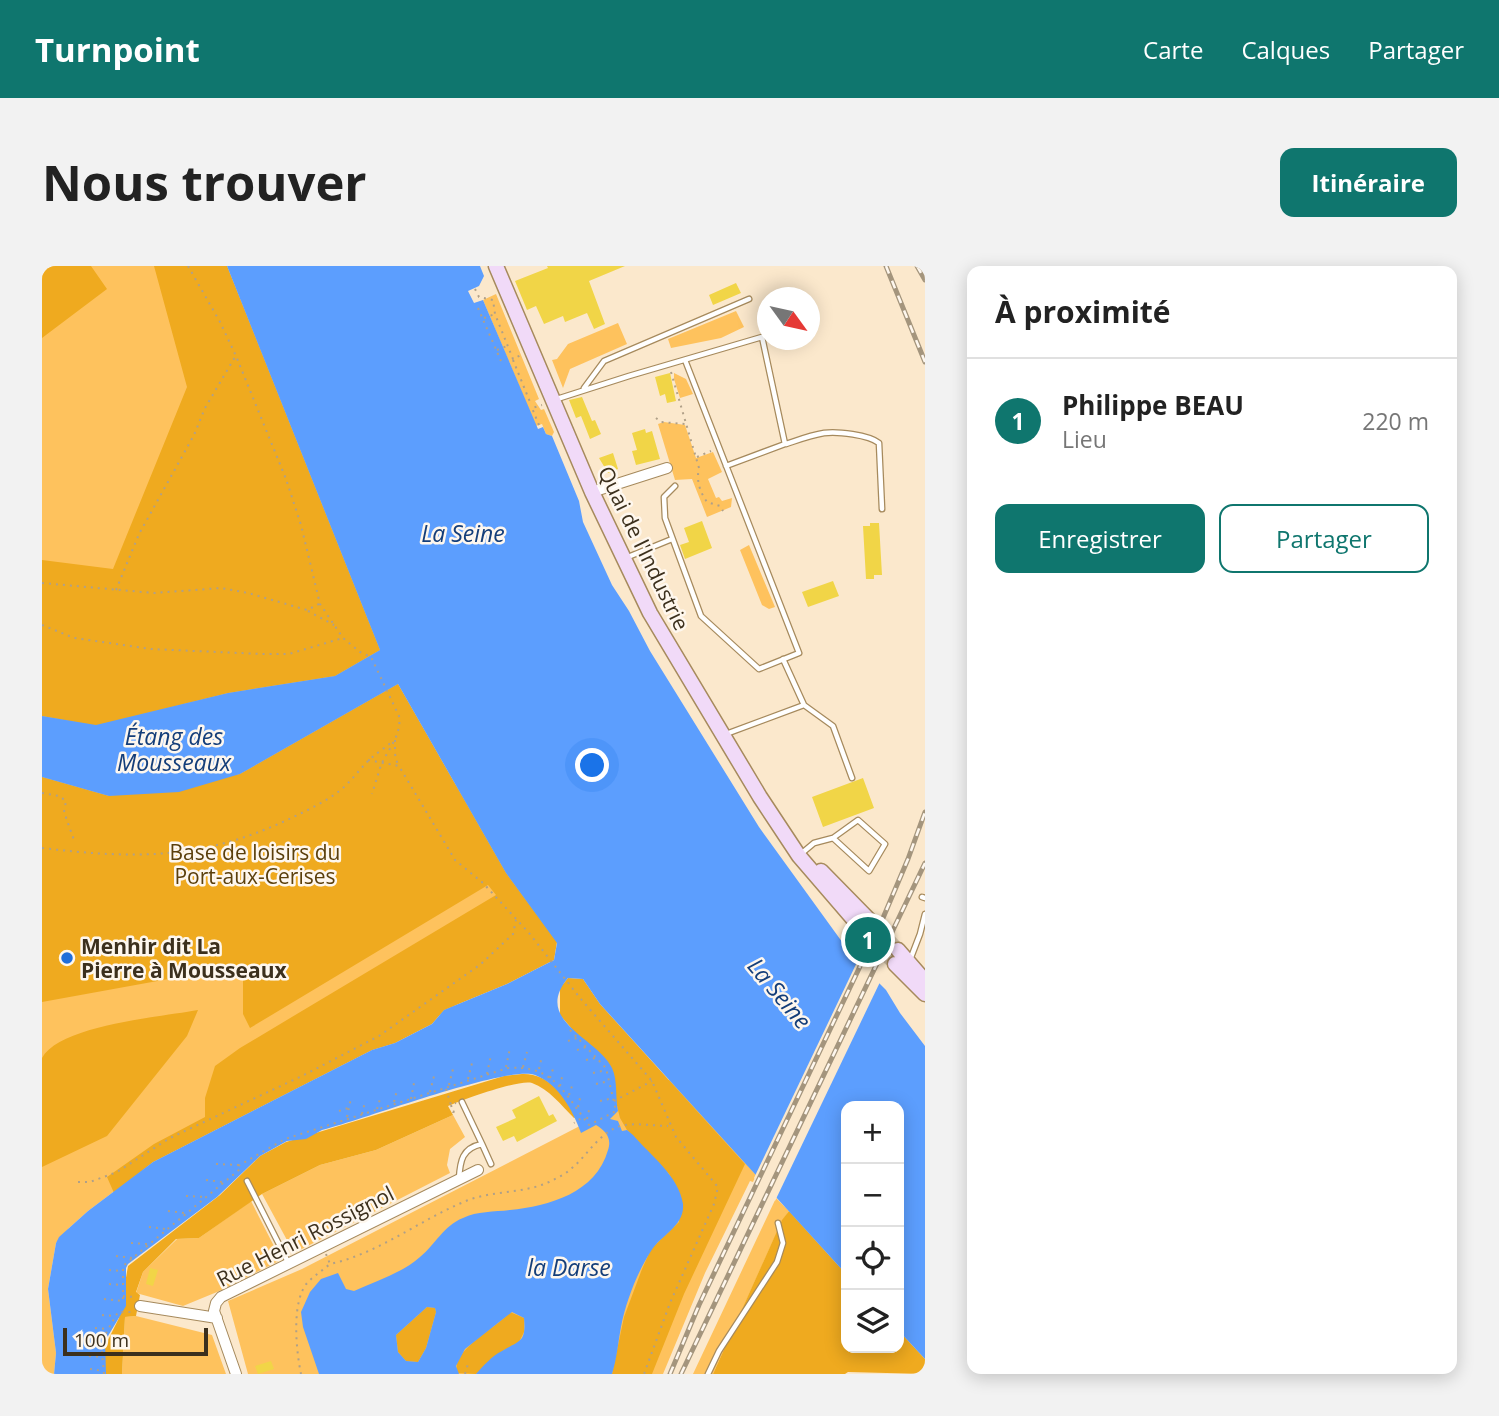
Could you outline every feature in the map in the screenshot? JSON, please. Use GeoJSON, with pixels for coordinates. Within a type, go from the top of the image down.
{"type":"FeatureCollection","features":[{"type":"Feature","properties":{"kind":"main road","name":"Quai de l'Industrie"},"geometry":{"type":"LineString","coordinates":[[496,266],[592,492],[663,637],[784,832],[869,929]]}},
{"type":"Feature","properties":{"kind":"main road"},"geometry":{"type":"LineString","coordinates":[[901,959],[925,981]]}},
{"type":"Feature","properties":{"kind":"main road"},"geometry":{"type":"LineString","coordinates":[[901,959],[925,993]]}},
{"type":"Feature","properties":{"kind":"street"},"geometry":{"type":"LineString","coordinates":[[592,492],[667,468]]}},
{"type":"Feature","properties":{"kind":"street","name":"Rue Henri Rossignol"},"geometry":{"type":"LineString","coordinates":[[236,1374],[214,1311],[221,1297],[478,1170]]}},
{"type":"Feature","properties":{"kind":"street"},"geometry":{"type":"LineString","coordinates":[[137,1305],[217,1318]]}},
{"type":"Feature","properties":{"kind":"lane"},"geometry":{"type":"LineString","coordinates":[[583,390],[604,361],[749,299]]}},
{"type":"Feature","properties":{"kind":"lane"},"geometry":{"type":"LineString","coordinates":[[553,401],[762,337],[785,444]]}},
{"type":"Feature","properties":{"kind":"lane"},"geometry":{"type":"LineString","coordinates":[[676,486],[664,497],[664,518],[701,616],[759,669],[799,653],[685,360]]}},
{"type":"Feature","properties":{"kind":"lane"},"geometry":{"type":"LineString","coordinates":[[726,466],[827,432],[868,436],[879,443],[882,509]]}},
{"type":"Feature","properties":{"kind":"lane"},"geometry":{"type":"LineString","coordinates":[[623,559],[672,539]]}},
{"type":"Feature","properties":{"kind":"lane"},"geometry":{"type":"LineString","coordinates":[[783,659],[804,705],[832,726],[852,778]]}},
{"type":"Feature","properties":{"kind":"lane"},"geometry":{"type":"LineString","coordinates":[[722,736],[804,705]]}},
{"type":"Feature","properties":{"kind":"lane"},"geometry":{"type":"LineString","coordinates":[[801,854],[814,843],[833,838],[858,820],[885,844],[869,871],[833,838]]}},
{"type":"Feature","properties":{"kind":"lane"},"geometry":{"type":"LineString","coordinates":[[901,959],[920,934],[925,914]]}},
{"type":"Feature","properties":{"kind":"lane"},"geometry":{"type":"LineString","coordinates":[[462,1102],[491,1164]]}},
{"type":"Feature","properties":{"kind":"lane"},"geometry":{"type":"LineString","coordinates":[[458,1180],[464,1153],[470,1147],[482,1144]]}},
{"type":"Feature","properties":{"kind":"lane"},"geometry":{"type":"LineString","coordinates":[[247,1181],[289,1264]]}},
{"type":"Feature","properties":{"kind":"lane"},"geometry":{"type":"LineString","coordinates":[[708,1374],[719,1351],[777,1262],[783,1243],[778,1223]]}},
{"type":"Feature","properties":{"kind":"path"},"geometry":{"type":"LineString","coordinates":[[188,266],[236,356],[286,479],[301,525],[320,604],[343,638],[371,657],[399,716],[400,726],[372,794]]}},
{"type":"Feature","properties":{"kind":"path"},"geometry":{"type":"LineString","coordinates":[[475,289],[479,297],[492,300],[530,402]]}},
{"type":"Feature","properties":{"kind":"path"},"geometry":{"type":"LineString","coordinates":[[478,308],[501,361]]}},
{"type":"Feature","properties":{"kind":"path"},"geometry":{"type":"LineString","coordinates":[[483,319],[495,314]]}},
{"type":"Feature","properties":{"kind":"path"},"geometry":{"type":"LineString","coordinates":[[496,351],[507,346]]}},
{"type":"Feature","properties":{"kind":"path"},"geometry":{"type":"LineString","coordinates":[[513,359],[531,350]]}},
{"type":"Feature","properties":{"kind":"path"},"geometry":{"type":"LineString","coordinates":[[116,590],[139,534],[190,442],[205,408],[236,356]]}},
{"type":"Feature","properties":{"kind":"path"},"geometry":{"type":"LineString","coordinates":[[669,364],[699,468],[698,483],[707,502],[720,506],[723,511]]}},
{"type":"Feature","properties":{"kind":"path"},"geometry":{"type":"LineString","coordinates":[[539,425],[533,408],[553,401]]}},
{"type":"Feature","properties":{"kind":"path"},"geometry":{"type":"LineString","coordinates":[[656,418],[661,422],[686,424]]}},
{"type":"Feature","properties":{"kind":"path"},"geometry":{"type":"LineString","coordinates":[[696,457],[719,448]]}},
{"type":"Feature","properties":{"kind":"path"},"geometry":{"type":"LineString","coordinates":[[42,583],[154,593],[221,588],[307,610],[334,625]]}},
{"type":"Feature","properties":{"kind":"path"},"geometry":{"type":"LineString","coordinates":[[307,610],[320,604]]}},
{"type":"Feature","properties":{"kind":"path"},"geometry":{"type":"LineString","coordinates":[[42,625],[74,638],[151,649],[261,654],[289,654],[343,638]]}},
{"type":"Feature","properties":{"kind":"path"},"geometry":{"type":"LineString","coordinates":[[42,848],[123,856],[183,852],[220,845],[274,826],[342,789],[368,760],[395,739]]}},
{"type":"Feature","properties":{"kind":"path"},"geometry":{"type":"LineString","coordinates":[[395,739],[398,766],[455,860],[483,883],[540,945],[580,998],[652,1081],[676,1137],[718,1186],[714,1204],[670,1303],[644,1374]]}},
{"type":"Feature","properties":{"kind":"path"},"geometry":{"type":"LineString","coordinates":[[368,760],[398,766]]}},
{"type":"Feature","properties":{"kind":"path"},"geometry":{"type":"LineString","coordinates":[[42,793],[60,796],[66,801],[64,812],[74,841]]}},
{"type":"Feature","properties":{"kind":"path"},"geometry":{"type":"LineString","coordinates":[[78,1182],[90,1182],[117,1172],[170,1138],[290,1082],[379,1036],[489,956],[513,934],[516,919]]}},
{"type":"Feature","properties":{"kind":"path"},"geometry":{"type":"LineString","coordinates":[[216,1164],[240,1165],[285,1139],[505,1069],[523,1067],[539,1071],[560,1087],[589,1125],[616,1111],[606,1070],[570,1030]]}},
{"type":"Feature","properties":{"kind":"path"},"geometry":{"type":"LineString","coordinates":[[568,1041],[578,1038]]}},
{"type":"Feature","properties":{"kind":"path"},"geometry":{"type":"LineString","coordinates":[[577,1050],[586,1047]]}},
{"type":"Feature","properties":{"kind":"path"},"geometry":{"type":"LineString","coordinates":[[505,1069],[510,1048]]}},
{"type":"Feature","properties":{"kind":"path"},"geometry":{"type":"LineString","coordinates":[[523,1067],[527,1052]]}},
{"type":"Feature","properties":{"kind":"path"},"geometry":{"type":"LineString","coordinates":[[486,1075],[491,1055]]}},
{"type":"Feature","properties":{"kind":"path"},"geometry":{"type":"LineString","coordinates":[[586,1060],[596,1058]]}},
{"type":"Feature","properties":{"kind":"path"},"geometry":{"type":"LineString","coordinates":[[539,1071],[541,1060]]}},
{"type":"Feature","properties":{"kind":"path"},"geometry":{"type":"LineString","coordinates":[[468,1081],[472,1063]]}},
{"type":"Feature","properties":{"kind":"path"},"geometry":{"type":"LineString","coordinates":[[550,1079],[554,1066]]}},
{"type":"Feature","properties":{"kind":"path"},"geometry":{"type":"LineString","coordinates":[[450,1101],[447,1088],[453,1069]]}},
{"type":"Feature","properties":{"kind":"path"},"geometry":{"type":"LineString","coordinates":[[593,1073],[606,1070]]}},
{"type":"Feature","properties":{"kind":"path"},"geometry":{"type":"LineString","coordinates":[[429,1093],[434,1076]]}},
{"type":"Feature","properties":{"kind":"path"},"geometry":{"type":"LineString","coordinates":[[560,1087],[562,1077]]}},
{"type":"Feature","properties":{"kind":"path"},"geometry":{"type":"LineString","coordinates":[[596,1084],[609,1081]]}},
{"type":"Feature","properties":{"kind":"path"},"geometry":{"type":"LineString","coordinates":[[600,1101],[613,1100],[652,1081]]}},
{"type":"Feature","properties":{"kind":"path"},"geometry":{"type":"LineString","coordinates":[[411,1099],[415,1083]]}},
{"type":"Feature","properties":{"kind":"path"},"geometry":{"type":"LineString","coordinates":[[569,1097],[572,1086]]}},
{"type":"Feature","properties":{"kind":"path"},"geometry":{"type":"LineString","coordinates":[[393,1105],[397,1090]]}},
{"type":"Feature","properties":{"kind":"path"},"geometry":{"type":"LineString","coordinates":[[377,1110],[381,1096]]}},
{"type":"Feature","properties":{"kind":"path"},"geometry":{"type":"LineString","coordinates":[[346,1120],[351,1098]]}},
{"type":"Feature","properties":{"kind":"path"},"geometry":{"type":"LineString","coordinates":[[578,1109],[580,1098]]}},
{"type":"Feature","properties":{"kind":"path"},"geometry":{"type":"LineString","coordinates":[[362,1115],[365,1102]]}},
{"type":"Feature","properties":{"kind":"path"},"geometry":{"type":"LineString","coordinates":[[452,1105],[453,1111]]}},
{"type":"Feature","properties":{"kind":"path"},"geometry":{"type":"LineString","coordinates":[[339,1111],[349,1108]]}},
{"type":"Feature","properties":{"kind":"path"},"geometry":{"type":"LineString","coordinates":[[586,1121],[589,1110]]}},
{"type":"Feature","properties":{"kind":"path"},"geometry":{"type":"LineString","coordinates":[[574,1123],[583,1117]]}},
{"type":"Feature","properties":{"kind":"path"},"geometry":{"type":"LineString","coordinates":[[301,1374],[297,1304],[308,1282],[330,1264],[348,1260],[396,1239],[469,1200],[490,1193],[535,1188],[551,1181],[574,1167],[603,1136],[624,1125],[671,1126]]}},
{"type":"Feature","properties":{"kind":"path"},"geometry":{"type":"LineString","coordinates":[[104,1299],[123,1301],[122,1266],[225,1182],[240,1169],[240,1165]]}},
{"type":"Feature","properties":{"kind":"path"},"geometry":{"type":"LineString","coordinates":[[206,1180],[225,1182]]}},
{"type":"Feature","properties":{"kind":"path"},"geometry":{"type":"LineString","coordinates":[[186,1196],[206,1197]]}},
{"type":"Feature","properties":{"kind":"path"},"geometry":{"type":"LineString","coordinates":[[168,1211],[187,1213]]}},
{"type":"Feature","properties":{"kind":"path"},"geometry":{"type":"LineString","coordinates":[[149,1227],[168,1229]]}},
{"type":"Feature","properties":{"kind":"path"},"geometry":{"type":"LineString","coordinates":[[131,1243],[149,1244]]}},
{"type":"Feature","properties":{"kind":"path"},"geometry":{"type":"LineString","coordinates":[[322,1247],[330,1264]]}},
{"type":"Feature","properties":{"kind":"path"},"geometry":{"type":"LineString","coordinates":[[116,1256],[132,1258]]}},
{"type":"Feature","properties":{"kind":"path"},"geometry":{"type":"LineString","coordinates":[[109,1270],[123,1271]]}},
{"type":"Feature","properties":{"kind":"path"},"geometry":{"type":"LineString","coordinates":[[109,1284],[122,1285]]}},
{"type":"Feature","properties":{"kind":"path"},"geometry":{"type":"LineString","coordinates":[[123,1296],[137,1305]]}},
{"type":"Feature","properties":{"kind":"path"},"geometry":{"type":"LineString","coordinates":[[90,1369],[103,1373],[101,1343],[108,1329],[118,1312],[137,1305]]}},
{"type":"Feature","properties":{"kind":"path"},"geometry":{"type":"LineString","coordinates":[[103,1315],[116,1316]]}},
{"type":"Feature","properties":{"kind":"path"},"geometry":{"type":"LineString","coordinates":[[94,1328],[108,1329]]}},
{"type":"Feature","properties":{"kind":"path"},"geometry":{"type":"LineString","coordinates":[[88,1341],[101,1343]]}},
{"type":"Feature","properties":{"kind":"path"},"geometry":{"type":"LineString","coordinates":[[89,1356],[102,1357]]}},
{"type":"Feature","properties":{"kind":"path"},"geometry":{"type":"LineString","coordinates":[[465,1374],[468,1364]]}},
{"type":"Feature","properties":{"kind":"green space","name":"Base de loisirs du Port-aux-Cerises"},"geometry":{"type":"Polygon","coordinates":[[[42,266],[227,266],[398,684],[454,782],[557,942],[395,1043],[372,1050],[153,1162],[88,1211],[56,1243],[48,1289],[56,1353],[54,1374],[42,1374],[42,266]]]}},
{"type":"Feature","properties":{"kind":"green space"},"geometry":{"type":"Polygon","coordinates":[[[42,266],[91,266],[107,289],[42,338],[42,266]]]}},
{"type":"Feature","properties":{"kind":"green space"},"geometry":{"type":"Polygon","coordinates":[[[154,266],[227,266],[380,650],[335,676],[228,693],[96,726],[42,716],[42,560],[113,569],[187,387],[154,266]]]}},
{"type":"Feature","properties":{"kind":"green space"},"geometry":{"type":"Polygon","coordinates":[[[496,294],[539,399],[535,401],[541,410],[544,409],[554,432],[552,436],[546,434],[542,424],[536,426],[483,300],[496,294]]]}},
{"type":"Feature","properties":{"kind":"green space"},"geometry":{"type":"Polygon","coordinates":[[[736,311],[744,327],[721,338],[671,348],[668,339],[736,311]]]}},
{"type":"Feature","properties":{"kind":"green space"},"geometry":{"type":"Polygon","coordinates":[[[618,323],[627,344],[570,369],[563,388],[552,360],[557,359],[568,344],[618,323]]]}},
{"type":"Feature","properties":{"kind":"green space"},"geometry":{"type":"Polygon","coordinates":[[[674,373],[686,379],[693,394],[680,398],[674,373]]]}},
{"type":"Feature","properties":{"kind":"green space"},"geometry":{"type":"Polygon","coordinates":[[[664,422],[685,425],[696,458],[713,452],[722,472],[708,479],[716,498],[719,497],[722,501],[732,498],[731,507],[707,517],[692,479],[675,480],[658,424],[664,422]]]}},
{"type":"Feature","properties":{"kind":"green space"},"geometry":{"type":"Polygon","coordinates":[[[749,545],[775,607],[769,609],[762,605],[740,550],[749,545]]]}},
{"type":"Feature","properties":{"kind":"green space"},"geometry":{"type":"Polygon","coordinates":[[[398,684],[506,873],[557,942],[554,960],[507,984],[444,1010],[432,1024],[395,1043],[372,1050],[153,1162],[114,1193],[107,1177],[154,1144],[205,1117],[205,1098],[215,1066],[240,1048],[496,895],[488,885],[250,1028],[243,1014],[243,980],[227,972],[207,972],[42,1002],[42,777],[109,796],[240,774],[398,684]]]}},
{"type":"Feature","properties":{"kind":"green space"},"geometry":{"type":"Polygon","coordinates":[[[568,978],[583,979],[600,1004],[745,1164],[684,1294],[652,1374],[612,1374],[624,1317],[642,1269],[651,1249],[679,1222],[680,1194],[669,1174],[627,1130],[620,1118],[615,1098],[578,1036],[560,1015],[560,988],[568,978]]]}},
{"type":"Feature","properties":{"kind":"green space"},"geometry":{"type":"Polygon","coordinates":[[[198,1010],[187,1036],[107,1136],[42,1167],[42,1058],[52,1047],[90,1030],[113,1024],[198,1010]]]}},
{"type":"Feature","properties":{"kind":"green space"},"geometry":{"type":"Polygon","coordinates":[[[522,1074],[540,1077],[555,1087],[579,1116],[574,1118],[549,1093],[532,1083],[515,1084],[490,1091],[448,1106],[453,1115],[376,1150],[320,1165],[262,1194],[199,1238],[176,1239],[143,1272],[136,1292],[140,1295],[136,1316],[125,1317],[122,1374],[105,1374],[105,1346],[119,1318],[128,1266],[220,1195],[260,1156],[286,1142],[504,1076],[522,1074]]]}},
{"type":"Feature","properties":{"kind":"green space"},"geometry":{"type":"Polygon","coordinates":[[[671,1079],[756,1175],[753,1182],[750,1181],[705,1273],[663,1374],[248,1374],[228,1301],[302,1269],[671,1079]]]}},
{"type":"Feature","properties":{"kind":"green space"},"geometry":{"type":"Polygon","coordinates":[[[453,1115],[465,1137],[450,1149],[447,1165],[450,1173],[294,1253],[262,1194],[320,1165],[376,1150],[453,1115]]]}},
{"type":"Feature","properties":{"kind":"green space"},"geometry":{"type":"Polygon","coordinates":[[[776,1198],[789,1211],[782,1221],[713,1374],[693,1374],[776,1198]]]}},
{"type":"Feature","properties":{"kind":"green space"},"geometry":{"type":"Polygon","coordinates":[[[251,1201],[281,1260],[183,1306],[136,1293],[143,1272],[177,1239],[199,1238],[251,1201]]]}},
{"type":"Feature","properties":{"kind":"green space"},"geometry":{"type":"Polygon","coordinates":[[[789,1211],[841,1268],[841,1353],[904,1353],[904,1336],[925,1359],[925,1374],[713,1374],[782,1220],[789,1211]]]}},
{"type":"Feature","properties":{"kind":"green space"},"geometry":{"type":"Polygon","coordinates":[[[427,1307],[435,1308],[436,1312],[426,1348],[418,1362],[406,1361],[398,1352],[396,1335],[427,1307]]]}},
{"type":"Feature","properties":{"kind":"green space"},"geometry":{"type":"Polygon","coordinates":[[[510,1312],[524,1318],[524,1332],[518,1344],[504,1350],[476,1374],[457,1373],[457,1364],[467,1348],[510,1312]]]}},
{"type":"Feature","properties":{"kind":"green space"},"geometry":{"type":"Polygon","coordinates":[[[136,1316],[212,1335],[226,1374],[122,1374],[125,1317],[136,1316]]]}},
{"type":"Feature","properties":{"kind":"water","name":"La Seine"},"geometry":{"type":"Polygon","coordinates":[[[227,266],[480,266],[484,276],[479,286],[468,291],[474,303],[483,300],[538,429],[543,427],[546,434],[552,436],[579,501],[583,522],[612,585],[759,827],[853,957],[886,990],[925,1046],[925,1359],[904,1336],[904,1101],[841,1101],[841,1269],[600,1004],[583,979],[568,978],[559,993],[558,1006],[562,1017],[571,1028],[605,1057],[612,1068],[618,1111],[610,1119],[618,1121],[622,1131],[627,1130],[633,1135],[663,1166],[676,1184],[683,1204],[680,1218],[655,1245],[633,1287],[623,1317],[612,1374],[476,1374],[491,1358],[518,1342],[523,1336],[524,1318],[512,1312],[465,1349],[456,1366],[459,1374],[319,1374],[303,1327],[301,1312],[310,1292],[321,1279],[338,1273],[346,1289],[354,1291],[413,1263],[456,1221],[480,1213],[525,1208],[555,1201],[582,1187],[593,1177],[608,1150],[609,1138],[605,1132],[596,1125],[581,1133],[569,1107],[551,1085],[535,1075],[519,1074],[465,1086],[322,1130],[306,1139],[287,1141],[260,1156],[217,1197],[128,1264],[126,1306],[105,1341],[106,1374],[54,1374],[56,1353],[48,1289],[56,1243],[59,1237],[88,1211],[153,1162],[372,1050],[395,1043],[432,1024],[444,1010],[507,984],[554,960],[557,943],[506,873],[398,684],[240,774],[179,792],[109,796],[42,777],[42,716],[96,725],[228,693],[335,676],[380,650],[227,266]],[[427,1307],[396,1335],[398,1352],[406,1361],[418,1362],[426,1348],[435,1308],[427,1307]]]}},
{"type":"Feature","properties":{"kind":"pier"},"geometry":{"type":"Polygon","coordinates":[[[859,958],[881,980],[775,1201],[754,1178],[859,958]]]}},
{"type":"Feature","properties":{"kind":"building"},"geometry":{"type":"Polygon","coordinates":[[[547,266],[625,266],[589,281],[605,324],[594,329],[587,313],[565,322],[563,316],[544,324],[536,306],[527,310],[515,281],[548,268],[547,266]]]}},
{"type":"Feature","properties":{"kind":"building"},"geometry":{"type":"Polygon","coordinates":[[[736,283],[741,293],[713,305],[709,295],[736,283]]]}},
{"type":"Feature","properties":{"kind":"building"},"geometry":{"type":"Polygon","coordinates":[[[670,373],[676,401],[667,403],[665,394],[660,396],[655,377],[670,373]]]}},
{"type":"Feature","properties":{"kind":"building"},"geometry":{"type":"Polygon","coordinates":[[[582,397],[601,434],[590,439],[581,416],[576,418],[569,400],[582,397]]]}},
{"type":"Feature","properties":{"kind":"building"},"geometry":{"type":"Polygon","coordinates":[[[645,429],[646,433],[652,431],[660,459],[636,465],[632,451],[637,450],[632,433],[645,429]]]}},
{"type":"Feature","properties":{"kind":"building"},"geometry":{"type":"Polygon","coordinates":[[[613,453],[618,469],[608,473],[599,458],[613,453]]]}},
{"type":"Feature","properties":{"kind":"building"},"geometry":{"type":"Polygon","coordinates":[[[702,521],[712,548],[685,559],[680,545],[689,542],[684,528],[702,521]]]}},
{"type":"Feature","properties":{"kind":"building"},"geometry":{"type":"Polygon","coordinates":[[[870,523],[879,523],[882,575],[866,579],[863,526],[870,526],[870,523]]]}},
{"type":"Feature","properties":{"kind":"building"},"geometry":{"type":"Polygon","coordinates":[[[833,581],[839,596],[808,607],[802,592],[833,581]]]}},
{"type":"Feature","properties":{"kind":"building"},"geometry":{"type":"Polygon","coordinates":[[[863,778],[874,808],[823,827],[812,797],[863,778]]]}},
{"type":"Feature","properties":{"kind":"building"},"geometry":{"type":"Polygon","coordinates":[[[539,1096],[549,1116],[553,1114],[557,1121],[517,1142],[514,1136],[503,1141],[496,1127],[516,1118],[512,1110],[539,1096]]]}},
{"type":"Feature","properties":{"kind":"building"},"geometry":{"type":"Polygon","coordinates":[[[150,1268],[158,1270],[153,1286],[146,1284],[150,1268]]]}},
{"type":"Feature","properties":{"kind":"building"},"geometry":{"type":"Polygon","coordinates":[[[271,1361],[274,1369],[258,1374],[255,1366],[271,1361]]]}},
{"type":"Feature","properties":{"kind":"tunnel"},"geometry":{"type":"LineString","coordinates":[[872,923],[898,950]]}},
{"type":"Feature","properties":{"kind":"tunnel"},"geometry":{"type":"LineString","coordinates":[[867,935],[895,964]]}},
{"type":"Feature","properties":{"kind":"railway"},"geometry":{"type":"LineString","coordinates":[[886,266],[925,362]]}},
{"type":"Feature","properties":{"kind":"railway"},"geometry":{"type":"LineString","coordinates":[[917,266],[925,280]]}},
{"type":"Feature","properties":{"kind":"railway"},"geometry":{"type":"LineString","coordinates":[[670,1374],[699,1305],[883,918],[925,812]]}},
{"type":"Feature","properties":{"kind":"railway"},"geometry":{"type":"LineString","coordinates":[[681,1374],[925,863]]}},
{"type":"Feature","properties":{"kind":"place","name":"Philippe BEAU"},"geometry":{"type":"Point","coordinates":[868,940]}},
{"type":"Feature","properties":{"kind":"place","name":"Menhir dit La Pierre à Mousseaux"},"geometry":{"type":"Point","coordinates":[67,958]}},
{"type":"Feature","properties":{"kind":"water label","name":"Étang des Mousseaux"},"geometry":{"type":"Point","coordinates":[174,749]}},
{"type":"Feature","properties":{"kind":"water label","name":"la Darse"},"geometry":{"type":"Point","coordinates":[569,1267]}}]}
